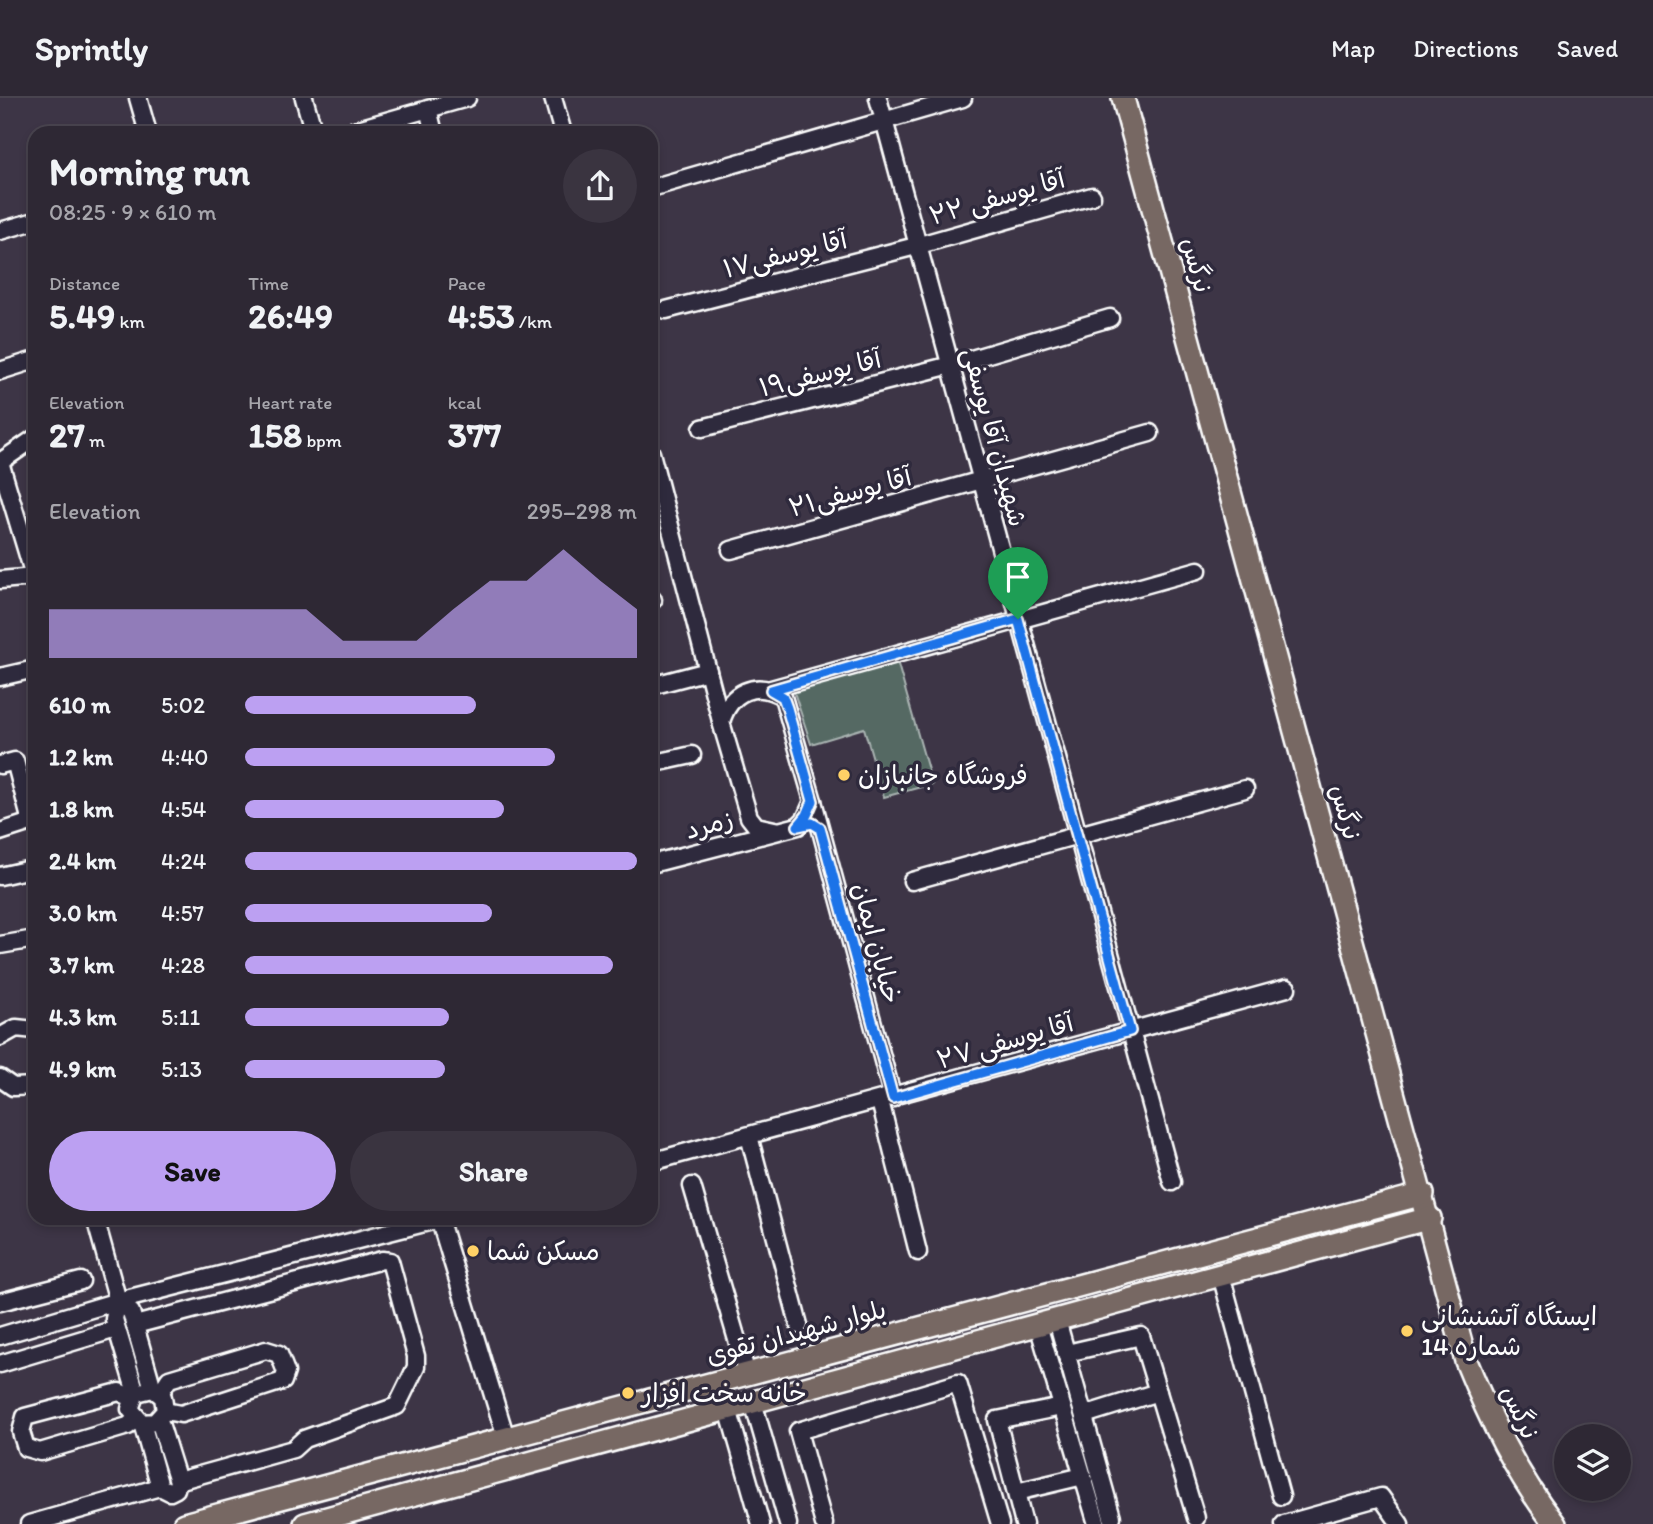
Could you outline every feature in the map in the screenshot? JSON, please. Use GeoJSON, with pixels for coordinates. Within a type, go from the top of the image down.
{"type":"FeatureCollection","features":[{"type":"Feature","properties":{"kind":"main road","name":"نرگس"},"geometry":{"type":"LineString","coordinates":[[1123,98],[1245,555],[1430,1218],[1466,1361],[1489,1417],[1521,1476],[1555,1524]]}},
{"type":"Feature","properties":{"kind":"main road","name":"بلوار شهیدان تقوی"},"geometry":{"type":"LineString","coordinates":[[184,1524],[1423,1194]]}},
{"type":"Feature","properties":{"kind":"main road"},"geometry":{"type":"LineString","coordinates":[[305,1524],[1430,1218]]}},
{"type":"Feature","properties":{"kind":"main road"},"geometry":{"type":"LineString","coordinates":[[506,1438],[514,1467]]}},
{"type":"Feature","properties":{"kind":"street"},"geometry":{"type":"LineString","coordinates":[[138,98],[146,126]]}},
{"type":"Feature","properties":{"kind":"street"},"geometry":{"type":"LineString","coordinates":[[304,98],[312,126]]}},
{"type":"Feature","properties":{"kind":"street"},"geometry":{"type":"LineString","coordinates":[[368,126],[467,98]]}},
{"type":"Feature","properties":{"kind":"street"},"geometry":{"type":"LineString","coordinates":[[553,98],[561,126]]}},
{"type":"Feature","properties":{"kind":"street","name":"شهیدان آقا یوسفی"},"geometry":{"type":"LineString","coordinates":[[878,98],[1172,1182]]}},
{"type":"Feature","properties":{"kind":"street"},"geometry":{"type":"LineString","coordinates":[[658,186],[963,98]]}},
{"type":"Feature","properties":{"kind":"street"},"geometry":{"type":"LineString","coordinates":[[428,109],[432,126]]}},
{"type":"Feature","properties":{"kind":"street","name":"آقا یوسفی ۲۲"},"geometry":{"type":"LineString","coordinates":[[916,246],[1092,196]]}},
{"type":"Feature","properties":{"kind":"street"},"geometry":{"type":"LineString","coordinates":[[0,230],[28,223]]}},
{"type":"Feature","properties":{"kind":"street","name":"آقا یوسفی۱۷"},"geometry":{"type":"LineString","coordinates":[[666,310],[916,246]]}},
{"type":"Feature","properties":{"kind":"street","name":"آقا یوسفی۱۹"},"geometry":{"type":"LineString","coordinates":[[702,428],[951,365],[1110,318]]}},
{"type":"Feature","properties":{"kind":"street"},"geometry":{"type":"LineString","coordinates":[[0,370],[28,362]]}},
{"type":"Feature","properties":{"kind":"street","name":"آقا یوسفی۲۱"},"geometry":{"type":"LineString","coordinates":[[732,550],[1150,433]]}},
{"type":"Feature","properties":{"kind":"street"},"geometry":{"type":"LineString","coordinates":[[28,443],[0,462],[28,541]]}},
{"type":"Feature","properties":{"kind":"street"},"geometry":{"type":"LineString","coordinates":[[658,506],[749,817],[756,826],[779,831]]}},
{"type":"Feature","properties":{"kind":"street"},"geometry":{"type":"LineString","coordinates":[[721,722],[726,707],[734,696],[746,690],[771,690],[1198,570]]}},
{"type":"Feature","properties":{"kind":"street"},"geometry":{"type":"LineString","coordinates":[[0,580],[28,578]]}},
{"type":"Feature","properties":{"kind":"street"},"geometry":{"type":"LineString","coordinates":[[0,677],[28,670]]}},
{"type":"Feature","properties":{"kind":"street"},"geometry":{"type":"LineString","coordinates":[[658,684],[708,671]]}},
{"type":"Feature","properties":{"kind":"street","name":"خیابان ایمان"},"geometry":{"type":"LineString","coordinates":[[771,690],[783,697],[813,801],[887,1099],[918,1252]]}},
{"type":"Feature","properties":{"kind":"street"},"geometry":{"type":"LineString","coordinates":[[658,762],[692,755]]}},
{"type":"Feature","properties":{"kind":"street"},"geometry":{"type":"LineString","coordinates":[[0,765],[15,761],[28,811]]}},
{"type":"Feature","properties":{"kind":"street"},"geometry":{"type":"LineString","coordinates":[[912,881],[1245,789]]}},
{"type":"Feature","properties":{"kind":"street"},"geometry":{"type":"LineString","coordinates":[[798,826],[813,801]]}},
{"type":"Feature","properties":{"kind":"street"},"geometry":{"type":"LineString","coordinates":[[722,847],[743,832],[749,817]]}},
{"type":"Feature","properties":{"kind":"street"},"geometry":{"type":"LineString","coordinates":[[0,832],[28,823]]}},
{"type":"Feature","properties":{"kind":"street","name":"زمرد"},"geometry":{"type":"LineString","coordinates":[[658,862],[812,823],[820,828]]}},
{"type":"Feature","properties":{"kind":"street"},"geometry":{"type":"LineString","coordinates":[[0,876],[28,870]]}},
{"type":"Feature","properties":{"kind":"street"},"geometry":{"type":"LineString","coordinates":[[0,945],[28,940]]}},
{"type":"Feature","properties":{"kind":"street","name":"آقا یوسفی ۲۷"},"geometry":{"type":"LineString","coordinates":[[658,1161],[1287,988]]}},
{"type":"Feature","properties":{"kind":"street"},"geometry":{"type":"LineString","coordinates":[[0,1037],[16,1028],[28,1029]]}},
{"type":"Feature","properties":{"kind":"street"},"geometry":{"type":"LineString","coordinates":[[0,1078],[13,1087],[28,1087]]}},
{"type":"Feature","properties":{"kind":"street"},"geometry":{"type":"LineString","coordinates":[[0,1097],[28,1087]]}},
{"type":"Feature","properties":{"kind":"street"},"geometry":{"type":"LineString","coordinates":[[749,1136],[799,1325]]}},
{"type":"Feature","properties":{"kind":"street"},"geometry":{"type":"LineString","coordinates":[[692,1186],[747,1374]]}},
{"type":"Feature","properties":{"kind":"street"},"geometry":{"type":"LineString","coordinates":[[97,1225],[118,1301],[114,1319],[134,1396],[130,1409],[139,1421],[160,1487]]}},
{"type":"Feature","properties":{"kind":"street"},"geometry":{"type":"LineString","coordinates":[[0,1336],[118,1301],[414,1225]]}},
{"type":"Feature","properties":{"kind":"street"},"geometry":{"type":"LineString","coordinates":[[443,1225],[506,1438]]}},
{"type":"Feature","properties":{"kind":"street"},"geometry":{"type":"LineString","coordinates":[[135,1325],[382,1259],[390,1261],[416,1356],[416,1367],[397,1406],[304,1439],[293,1449],[178,1481]]}},
{"type":"Feature","properties":{"kind":"street"},"geometry":{"type":"LineString","coordinates":[[1221,1275],[1281,1496]]}},
{"type":"Feature","properties":{"kind":"street"},"geometry":{"type":"LineString","coordinates":[[0,1302],[81,1281]]}},
{"type":"Feature","properties":{"kind":"street"},"geometry":{"type":"LineString","coordinates":[[29,1524],[160,1487],[170,1492],[176,1489],[178,1481],[162,1415],[165,1401],[157,1391],[131,1312],[118,1301]]}},
{"type":"Feature","properties":{"kind":"street"},"geometry":{"type":"LineString","coordinates":[[1047,1322],[1067,1353],[1112,1517]]}},
{"type":"Feature","properties":{"kind":"street"},"geometry":{"type":"LineString","coordinates":[[1047,1322],[1062,1407],[1097,1524]]}},
{"type":"Feature","properties":{"kind":"street"},"geometry":{"type":"LineString","coordinates":[[0,1364],[116,1329]]}},
{"type":"Feature","properties":{"kind":"street"},"geometry":{"type":"LineString","coordinates":[[1067,1353],[1141,1336],[1196,1518]]}},
{"type":"Feature","properties":{"kind":"street"},"geometry":{"type":"LineString","coordinates":[[266,1350],[279,1354],[286,1371],[283,1381],[181,1414],[162,1415],[139,1421],[40,1452],[26,1448],[21,1432],[25,1417],[118,1392],[134,1396],[157,1391],[169,1379],[266,1350]]}},
{"type":"Feature","properties":{"kind":"street"},"geometry":{"type":"LineString","coordinates":[[824,1524],[798,1431],[958,1383],[1000,1524]]}},
{"type":"Feature","properties":{"kind":"street"},"geometry":{"type":"LineString","coordinates":[[1084,1415],[1158,1392]]}},
{"type":"Feature","properties":{"kind":"street"},"geometry":{"type":"LineString","coordinates":[[753,1402],[788,1524]]}},
{"type":"Feature","properties":{"kind":"street"},"geometry":{"type":"LineString","coordinates":[[1024,1524],[997,1420],[1062,1407]]}},
{"type":"Feature","properties":{"kind":"street"},"geometry":{"type":"LineString","coordinates":[[728,1409],[761,1524]]}},
{"type":"Feature","properties":{"kind":"street"},"geometry":{"type":"LineString","coordinates":[[1016,1492],[1083,1476]]}},
{"type":"Feature","properties":{"kind":"street"},"geometry":{"type":"LineString","coordinates":[[1283,1524],[1381,1497],[1400,1524]]}},
{"type":"Feature","properties":{"kind":"green space"},"geometry":{"type":"Polygon","coordinates":[[[897,661],[932,784],[884,797],[864,728],[811,744],[794,692],[897,661]]]}},
{"type":"Feature","properties":{"kind":"place","name":"فروشگاه جانبازان"},"geometry":{"type":"Point","coordinates":[844,775]}},
{"type":"Feature","properties":{"kind":"place","name":"مسکن شما"},"geometry":{"type":"Point","coordinates":[473,1251]}},
{"type":"Feature","properties":{"kind":"place","name":"ایستگاه آتشنشانی شماره 14"},"geometry":{"type":"Point","coordinates":[1407,1331]}},
{"type":"Feature","properties":{"kind":"place","name":"خانه سخت افزار"},"geometry":{"type":"Point","coordinates":[628,1393]}},
{"type":"Feature","properties":{"kind":"route"},"geometry":{"type":"LineString","coordinates":[[1018,619],[1130,1031],[893,1098],[820,828],[812,823],[798,826],[805,819],[813,801],[783,697],[771,690],[1018,619]]}}]}
